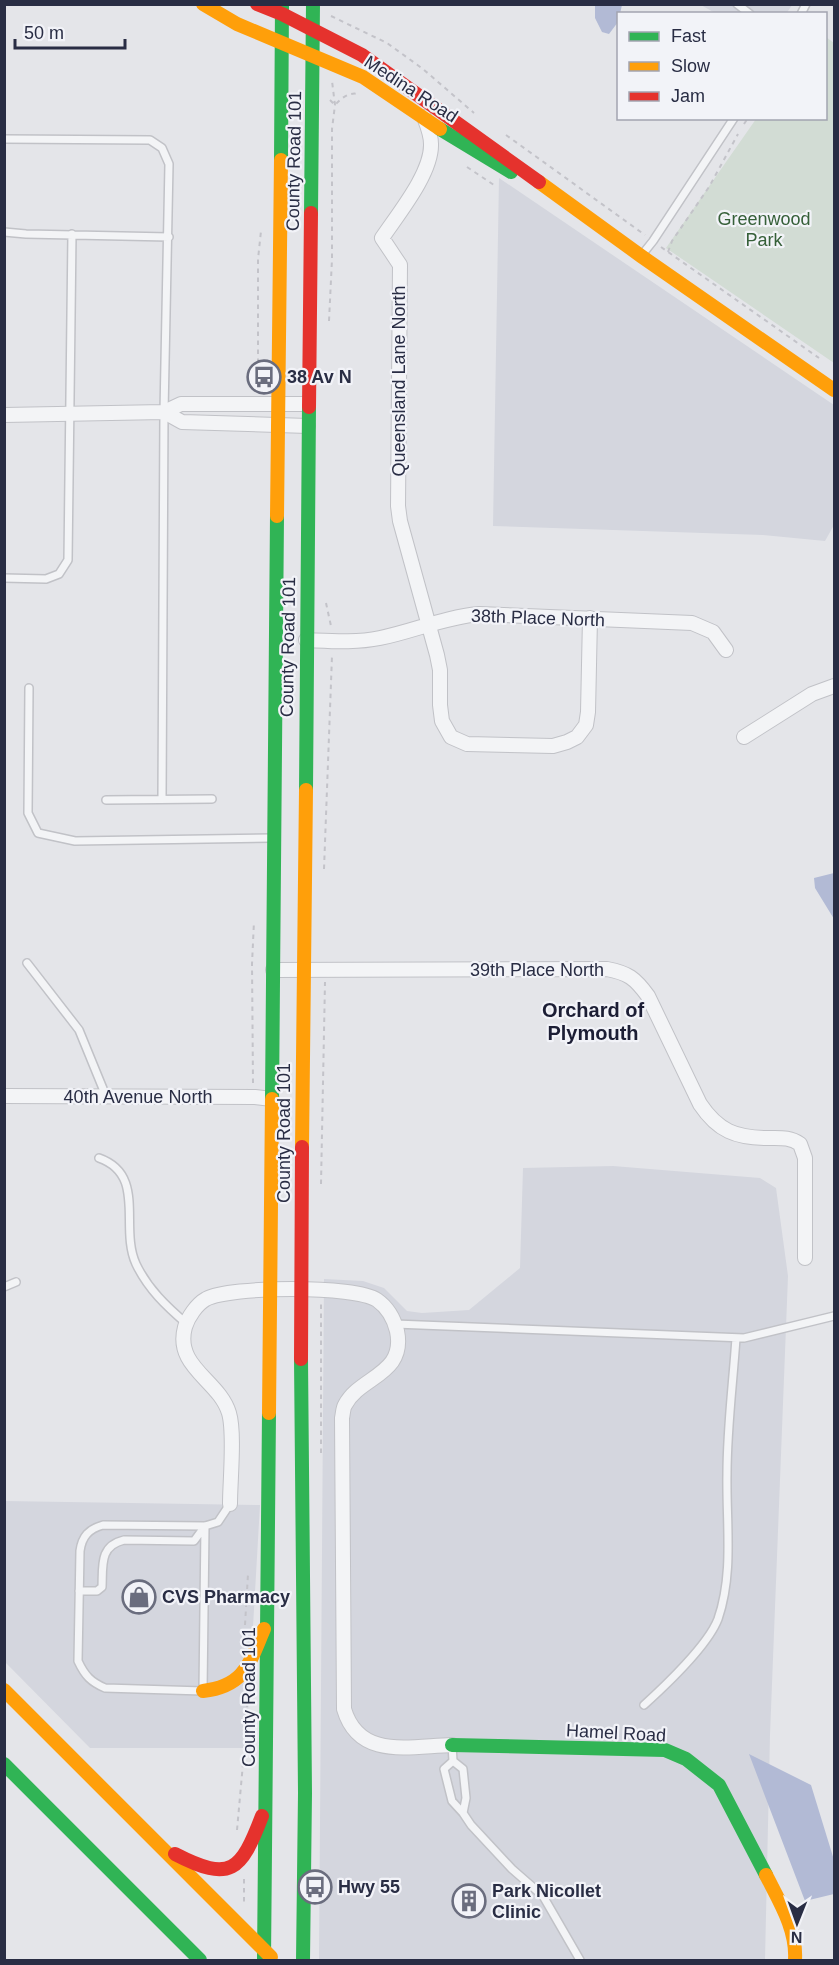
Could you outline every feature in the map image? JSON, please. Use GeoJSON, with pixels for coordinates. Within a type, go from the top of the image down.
{"type":"FeatureCollection","features":[{"type":"Feature","properties":{"kind":"main road","name":"Medina Road"},"geometry":{"type":"LineString","coordinates":[[203,4],[237,24],[363,77],[469,148],[592,219]]}},
{"type":"Feature","properties":{"kind":"main road","name":"Medina Road"},"geometry":{"type":"LineString","coordinates":[[257,4],[282,9],[312,29],[362,55],[641,256],[834,390]]}},
{"type":"Feature","properties":{"kind":"main road","name":"County Road 101"},"geometry":{"type":"LineString","coordinates":[[303,1960],[305,1686],[300,1430],[313,4]]}},
{"type":"Feature","properties":{"kind":"main road","name":"County Road 101"},"geometry":{"type":"LineString","coordinates":[[268,1957],[266,1804],[282,9]]}},
{"type":"Feature","properties":{"kind":"main road"},"geometry":{"type":"LineString","coordinates":[[203,1691],[222,1689],[239,1679],[268,1621]]}},
{"type":"Feature","properties":{"kind":"main road"},"geometry":{"type":"LineString","coordinates":[[4,1690],[163,1848],[268,1957]]}},
{"type":"Feature","properties":{"kind":"main road","name":"Hamel Road"},"geometry":{"type":"LineString","coordinates":[[452,1745],[665,1750],[686,1759],[718,1785],[784,1910],[796,1945],[795,1960]]}},
{"type":"Feature","properties":{"kind":"main road"},"geometry":{"type":"LineString","coordinates":[[4,1764],[200,1960]]}},
{"type":"Feature","properties":{"kind":"main road"},"geometry":{"type":"LineString","coordinates":[[163,1848],[207,1869],[230,1868],[239,1863],[248,1851],[266,1804]]}},
{"type":"Feature","properties":{"kind":"street","name":"Queensland Lane North"},"geometry":{"type":"LineString","coordinates":[[423,117],[432,141],[428,164],[382,238],[400,266],[400,521],[440,670],[442,721],[451,736],[467,744],[553,746],[578,737],[586,724],[588,712],[590,618]]}},
{"type":"Feature","properties":{"kind":"street"},"geometry":{"type":"LineString","coordinates":[[4,415],[164,412],[181,404],[308,404]]}},
{"type":"Feature","properties":{"kind":"street"},"geometry":{"type":"LineString","coordinates":[[164,412],[182,422],[308,426]]}},
{"type":"Feature","properties":{"kind":"street","name":"38th Place North"},"geometry":{"type":"LineString","coordinates":[[306,640],[379,639],[465,615],[479,614],[692,623],[713,632],[726,650]]}},
{"type":"Feature","properties":{"kind":"street"},"geometry":{"type":"LineString","coordinates":[[744,736],[812,694],[834,686]]}},
{"type":"Feature","properties":{"kind":"street","name":"39th Place North"},"geometry":{"type":"LineString","coordinates":[[273,970],[607,969],[624,972],[638,982],[648,996],[709,1118],[736,1135],[753,1138],[786,1138],[800,1144],[805,1158],[805,1258]]}},
{"type":"Feature","properties":{"kind":"street","name":"40th Avenue North"},"geometry":{"type":"LineString","coordinates":[[4,1096],[255,1097],[272,1099]]}},
{"type":"Feature","properties":{"kind":"street"},"geometry":{"type":"LineString","coordinates":[[230,1504],[230,1413],[222,1398],[192,1365],[185,1352],[185,1328],[194,1310],[205,1299],[224,1292],[270,1290],[360,1293],[376,1299],[387,1310],[394,1324],[397,1344],[394,1356],[388,1368],[353,1394],[345,1405],[342,1418],[344,1709],[348,1722],[355,1732],[365,1740],[380,1746],[452,1745]]}},
{"type":"Feature","properties":{"kind":"lane"},"geometry":{"type":"LineString","coordinates":[[641,256],[653,242],[733,120]]}},
{"type":"Feature","properties":{"kind":"lane"},"geometry":{"type":"LineString","coordinates":[[4,139],[150,140],[162,148],[169,164],[164,412],[162,799]]}},
{"type":"Feature","properties":{"kind":"lane"},"geometry":{"type":"LineString","coordinates":[[4,232],[169,237]]}},
{"type":"Feature","properties":{"kind":"lane"},"geometry":{"type":"LineString","coordinates":[[4,578],[46,579],[58,574],[68,560],[72,234]]}},
{"type":"Feature","properties":{"kind":"lane"},"geometry":{"type":"LineString","coordinates":[[29,688],[28,813],[38,833],[75,841],[274,838]]}},
{"type":"Feature","properties":{"kind":"lane"},"geometry":{"type":"LineString","coordinates":[[106,800],[213,799]]}},
{"type":"Feature","properties":{"kind":"lane"},"geometry":{"type":"LineString","coordinates":[[27,963],[79,1030],[106,1096]]}},
{"type":"Feature","properties":{"kind":"lane"},"geometry":{"type":"LineString","coordinates":[[99,1158],[108,1161],[123,1174],[128,1186],[129,1242],[135,1263],[148,1286],[163,1304],[187,1324]]}},
{"type":"Feature","properties":{"kind":"lane"},"geometry":{"type":"LineString","coordinates":[[4,1287],[16,1282]]}},
{"type":"Feature","properties":{"kind":"lane"},"geometry":{"type":"LineString","coordinates":[[394,1324],[744,1338],[834,1316]]}},
{"type":"Feature","properties":{"kind":"lane"},"geometry":{"type":"LineString","coordinates":[[644,1705],[695,1653],[717,1621],[727,1586],[729,1418],[736,1338]]}},
{"type":"Feature","properties":{"kind":"lane"},"geometry":{"type":"LineString","coordinates":[[205,1526],[203,1691],[105,1688],[92,1682],[83,1673],[78,1661],[81,1542],[93,1528],[103,1525],[205,1526],[218,1522],[230,1504]]}},
{"type":"Feature","properties":{"kind":"lane"},"geometry":{"type":"LineString","coordinates":[[79,1591],[97,1591],[102,1587],[103,1562],[113,1543],[124,1540],[194,1541],[205,1526]]}},
{"type":"Feature","properties":{"kind":"lane"},"geometry":{"type":"LineString","coordinates":[[452,1745],[453,1761]]}},
{"type":"Feature","properties":{"kind":"lane"},"geometry":{"type":"LineString","coordinates":[[453,1761],[444,1769],[452,1801],[512,1869],[543,1896],[580,1960]]}},
{"type":"Feature","properties":{"kind":"lane"},"geometry":{"type":"LineString","coordinates":[[453,1761],[463,1768],[466,1798],[463,1813]]}},
{"type":"Feature","properties":{"kind":"path"},"geometry":{"type":"LineString","coordinates":[[328,15],[387,43],[423,69],[476,114]]}},
{"type":"Feature","properties":{"kind":"path"},"geometry":{"type":"LineString","coordinates":[[747,120],[709,187],[672,241],[668,252],[823,361]]}},
{"type":"Feature","properties":{"kind":"path"},"geometry":{"type":"LineString","coordinates":[[498,130],[638,230]]}},
{"type":"Feature","properties":{"kind":"path"},"geometry":{"type":"LineString","coordinates":[[245,1635],[249,1564]]}},
{"type":"Feature","properties":{"kind":"path"},"geometry":{"type":"LineString","coordinates":[[236,1835],[248,1712],[245,1689],[239,1679]]}},
{"type":"Feature","properties":{"kind":"path"},"geometry":{"type":"LineString","coordinates":[[244,1878],[244,1904]]}},
{"type":"Feature","properties":{"kind":"shaded area"},"geometry":{"type":"Polygon","coordinates":[[[701,5],[792,5],[787,12],[713,12],[701,5]]]}},
{"type":"Feature","properties":{"kind":"shaded area"},"geometry":{"type":"Polygon","coordinates":[[[499,178],[834,405],[834,525],[825,541],[763,535],[493,526],[499,178]]]}},
{"type":"Feature","properties":{"kind":"shaded area"},"geometry":{"type":"Polygon","coordinates":[[[613,1166],[760,1178],[776,1188],[788,1276],[770,1735],[765,1960],[319,1960],[324,1279],[363,1281],[384,1288],[407,1311],[422,1313],[469,1310],[520,1268],[523,1168],[613,1166]]]}},
{"type":"Feature","properties":{"kind":"shaded area"},"geometry":{"type":"Polygon","coordinates":[[[4,1501],[260,1505],[246,1748],[90,1748],[5,1662],[4,1501]]]}},
{"type":"Feature","properties":{"kind":"green space","name":"Greenwood Park"},"geometry":{"type":"Polygon","coordinates":[[[827,38],[834,43],[834,363],[666,248],[755,120],[827,120],[827,38]]]}},
{"type":"Feature","properties":{"kind":"water"},"geometry":{"type":"Polygon","coordinates":[[[595,5],[622,5],[620,12],[617,12],[617,23],[609,34],[602,32],[595,18],[595,5]]]}},
{"type":"Feature","properties":{"kind":"water"},"geometry":{"type":"Polygon","coordinates":[[[834,873],[834,919],[815,888],[814,878],[834,873]]]}},
{"type":"Feature","properties":{"kind":"water"},"geometry":{"type":"Polygon","coordinates":[[[749,1754],[811,1785],[834,1860],[834,1894],[805,1901],[749,1754]]]}},
{"type":"Feature","properties":{"kind":"traffic: fast"},"geometry":{"type":"LineString","coordinates":[[281,160],[282,4]]}},
{"type":"Feature","properties":{"kind":"traffic: fast"},"geometry":{"type":"LineString","coordinates":[[311,213],[313,4]]}},
{"type":"Feature","properties":{"kind":"traffic: fast"},"geometry":{"type":"LineString","coordinates":[[440,129],[511,172]]}},
{"type":"Feature","properties":{"kind":"traffic: fast"},"geometry":{"type":"LineString","coordinates":[[306,790],[309,407]]}},
{"type":"Feature","properties":{"kind":"traffic: fast"},"geometry":{"type":"LineString","coordinates":[[272,1099],[277,516]]}},
{"type":"Feature","properties":{"kind":"traffic: fast"},"geometry":{"type":"LineString","coordinates":[[301,1359],[305,1793],[303,1960]]}},
{"type":"Feature","properties":{"kind":"traffic: fast"},"geometry":{"type":"LineString","coordinates":[[264,1960],[269,1413]]}},
{"type":"Feature","properties":{"kind":"traffic: fast"},"geometry":{"type":"LineString","coordinates":[[452,1745],[665,1750],[686,1759],[719,1785],[766,1875]]}},
{"type":"Feature","properties":{"kind":"traffic: fast"},"geometry":{"type":"LineString","coordinates":[[4,1764],[200,1960]]}},
{"type":"Feature","properties":{"kind":"traffic: slow"},"geometry":{"type":"LineString","coordinates":[[203,4],[237,24],[363,77],[440,129]]}},
{"type":"Feature","properties":{"kind":"traffic: slow"},"geometry":{"type":"LineString","coordinates":[[277,516],[281,160]]}},
{"type":"Feature","properties":{"kind":"traffic: slow"},"geometry":{"type":"LineString","coordinates":[[539,182],[834,390]]}},
{"type":"Feature","properties":{"kind":"traffic: slow"},"geometry":{"type":"LineString","coordinates":[[302,1147],[306,790]]}},
{"type":"Feature","properties":{"kind":"traffic: slow"},"geometry":{"type":"LineString","coordinates":[[269,1413],[272,1099]]}},
{"type":"Feature","properties":{"kind":"traffic: slow"},"geometry":{"type":"LineString","coordinates":[[203,1691],[228,1684],[244,1671],[264,1629]]}},
{"type":"Feature","properties":{"kind":"traffic: slow"},"geometry":{"type":"LineString","coordinates":[[4,1690],[271,1957]]}},
{"type":"Feature","properties":{"kind":"traffic: slow"},"geometry":{"type":"LineString","coordinates":[[766,1875],[790,1926],[795,1960]]}},
{"type":"Feature","properties":{"kind":"traffic: jam"},"geometry":{"type":"LineString","coordinates":[[257,4],[282,14],[362,55],[539,182]]}},
{"type":"Feature","properties":{"kind":"traffic: jam"},"geometry":{"type":"LineString","coordinates":[[309,407],[311,213]]}},
{"type":"Feature","properties":{"kind":"traffic: jam"},"geometry":{"type":"LineString","coordinates":[[301,1359],[302,1147]]}},
{"type":"Feature","properties":{"kind":"traffic: jam"},"geometry":{"type":"LineString","coordinates":[[175,1854],[209,1868],[222,1869],[232,1866],[240,1860],[247,1849],[262,1816]]}},
{"type":"Feature","properties":{"kind":"place","name":"38 Av N"},"geometry":{"type":"Point","coordinates":[264,377]}},
{"type":"Feature","properties":{"kind":"place","name":"CVS Pharmacy"},"geometry":{"type":"Point","coordinates":[139,1597]}},
{"type":"Feature","properties":{"kind":"place","name":"Hwy 55"},"geometry":{"type":"Point","coordinates":[315,1887]}},
{"type":"Feature","properties":{"kind":"place","name":"Park Nicollet Clinic"},"geometry":{"type":"Point","coordinates":[469,1901]}},
{"type":"Feature","properties":{"kind":"district","name":"Orchard of Plymouth"},"geometry":{"type":"Point","coordinates":[593,1022]}}]}
